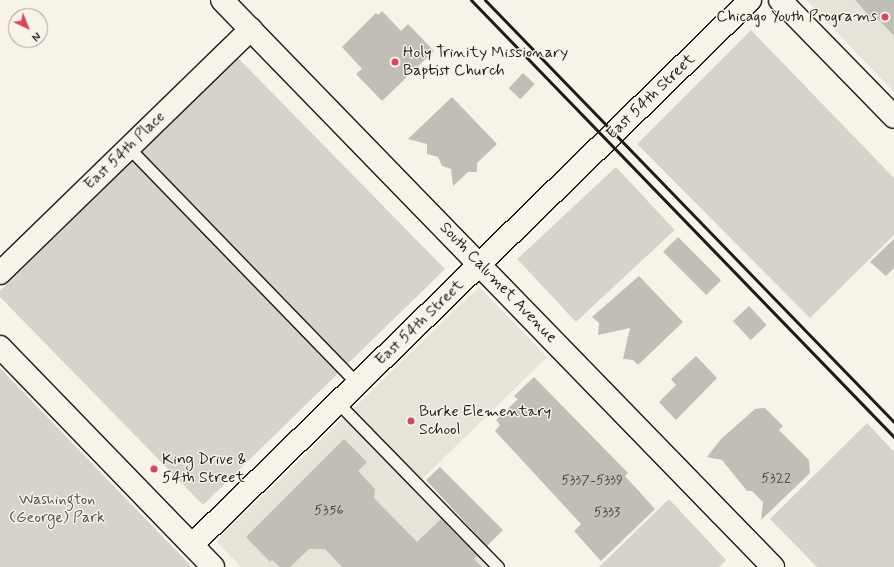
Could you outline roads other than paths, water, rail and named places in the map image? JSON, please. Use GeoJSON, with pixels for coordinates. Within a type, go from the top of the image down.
{"type":"FeatureCollection","features":[{"type":"Feature","properties":{"kind":"street","name":"South Calumet Avenue"},"geometry":{"type":"LineString","coordinates":[[222,0],[773,567]]}},
{"type":"Feature","properties":{"kind":"street","name":"East 54th Street"},"geometry":{"type":"LineString","coordinates":[[192,545],[750,0]]}},
{"type":"Feature","properties":{"kind":"street"},"geometry":{"type":"LineString","coordinates":[[780,0],[894,117]]}},
{"type":"Feature","properties":{"kind":"street","name":"East 54th Place"},"geometry":{"type":"LineString","coordinates":[[0,273],[251,29]]}},
{"type":"Feature","properties":{"kind":"street"},"geometry":{"type":"LineString","coordinates":[[0,347],[213,567]]}},
{"type":"Feature","properties":{"kind":"lane"},"geometry":{"type":"LineString","coordinates":[[128,147],[358,384]]}},
{"type":"Feature","properties":{"kind":"lane"},"geometry":{"type":"LineString","coordinates":[[338,403],[498,567]]}},
{"type":"Feature","properties":{"kind":"railway"},"geometry":{"type":"LineString","coordinates":[[471,0],[894,437]]}},
{"type":"Feature","properties":{"kind":"railway"},"geometry":{"type":"LineString","coordinates":[[485,0],[894,422]]}},
{"type":"Feature","properties":{"kind":"place","name":"Chicago Youth Programs"},"geometry":{"type":"Point","coordinates":[885,17]}},
{"type":"Feature","properties":{"kind":"place","name":"Holy Trinity Missionary Baptist Church"},"geometry":{"type":"Point","coordinates":[395,62]}},
{"type":"Feature","properties":{"kind":"place","name":"Burke Elementary School"},"geometry":{"type":"Point","coordinates":[411,421]}},
{"type":"Feature","properties":{"kind":"place","name":"King Drive & 54th Street"},"geometry":{"type":"Point","coordinates":[154,469]}},
{"type":"Feature","properties":{"kind":"park label","name":"Washington (George) Park"},"geometry":{"type":"Point","coordinates":[57,509]}}]}
